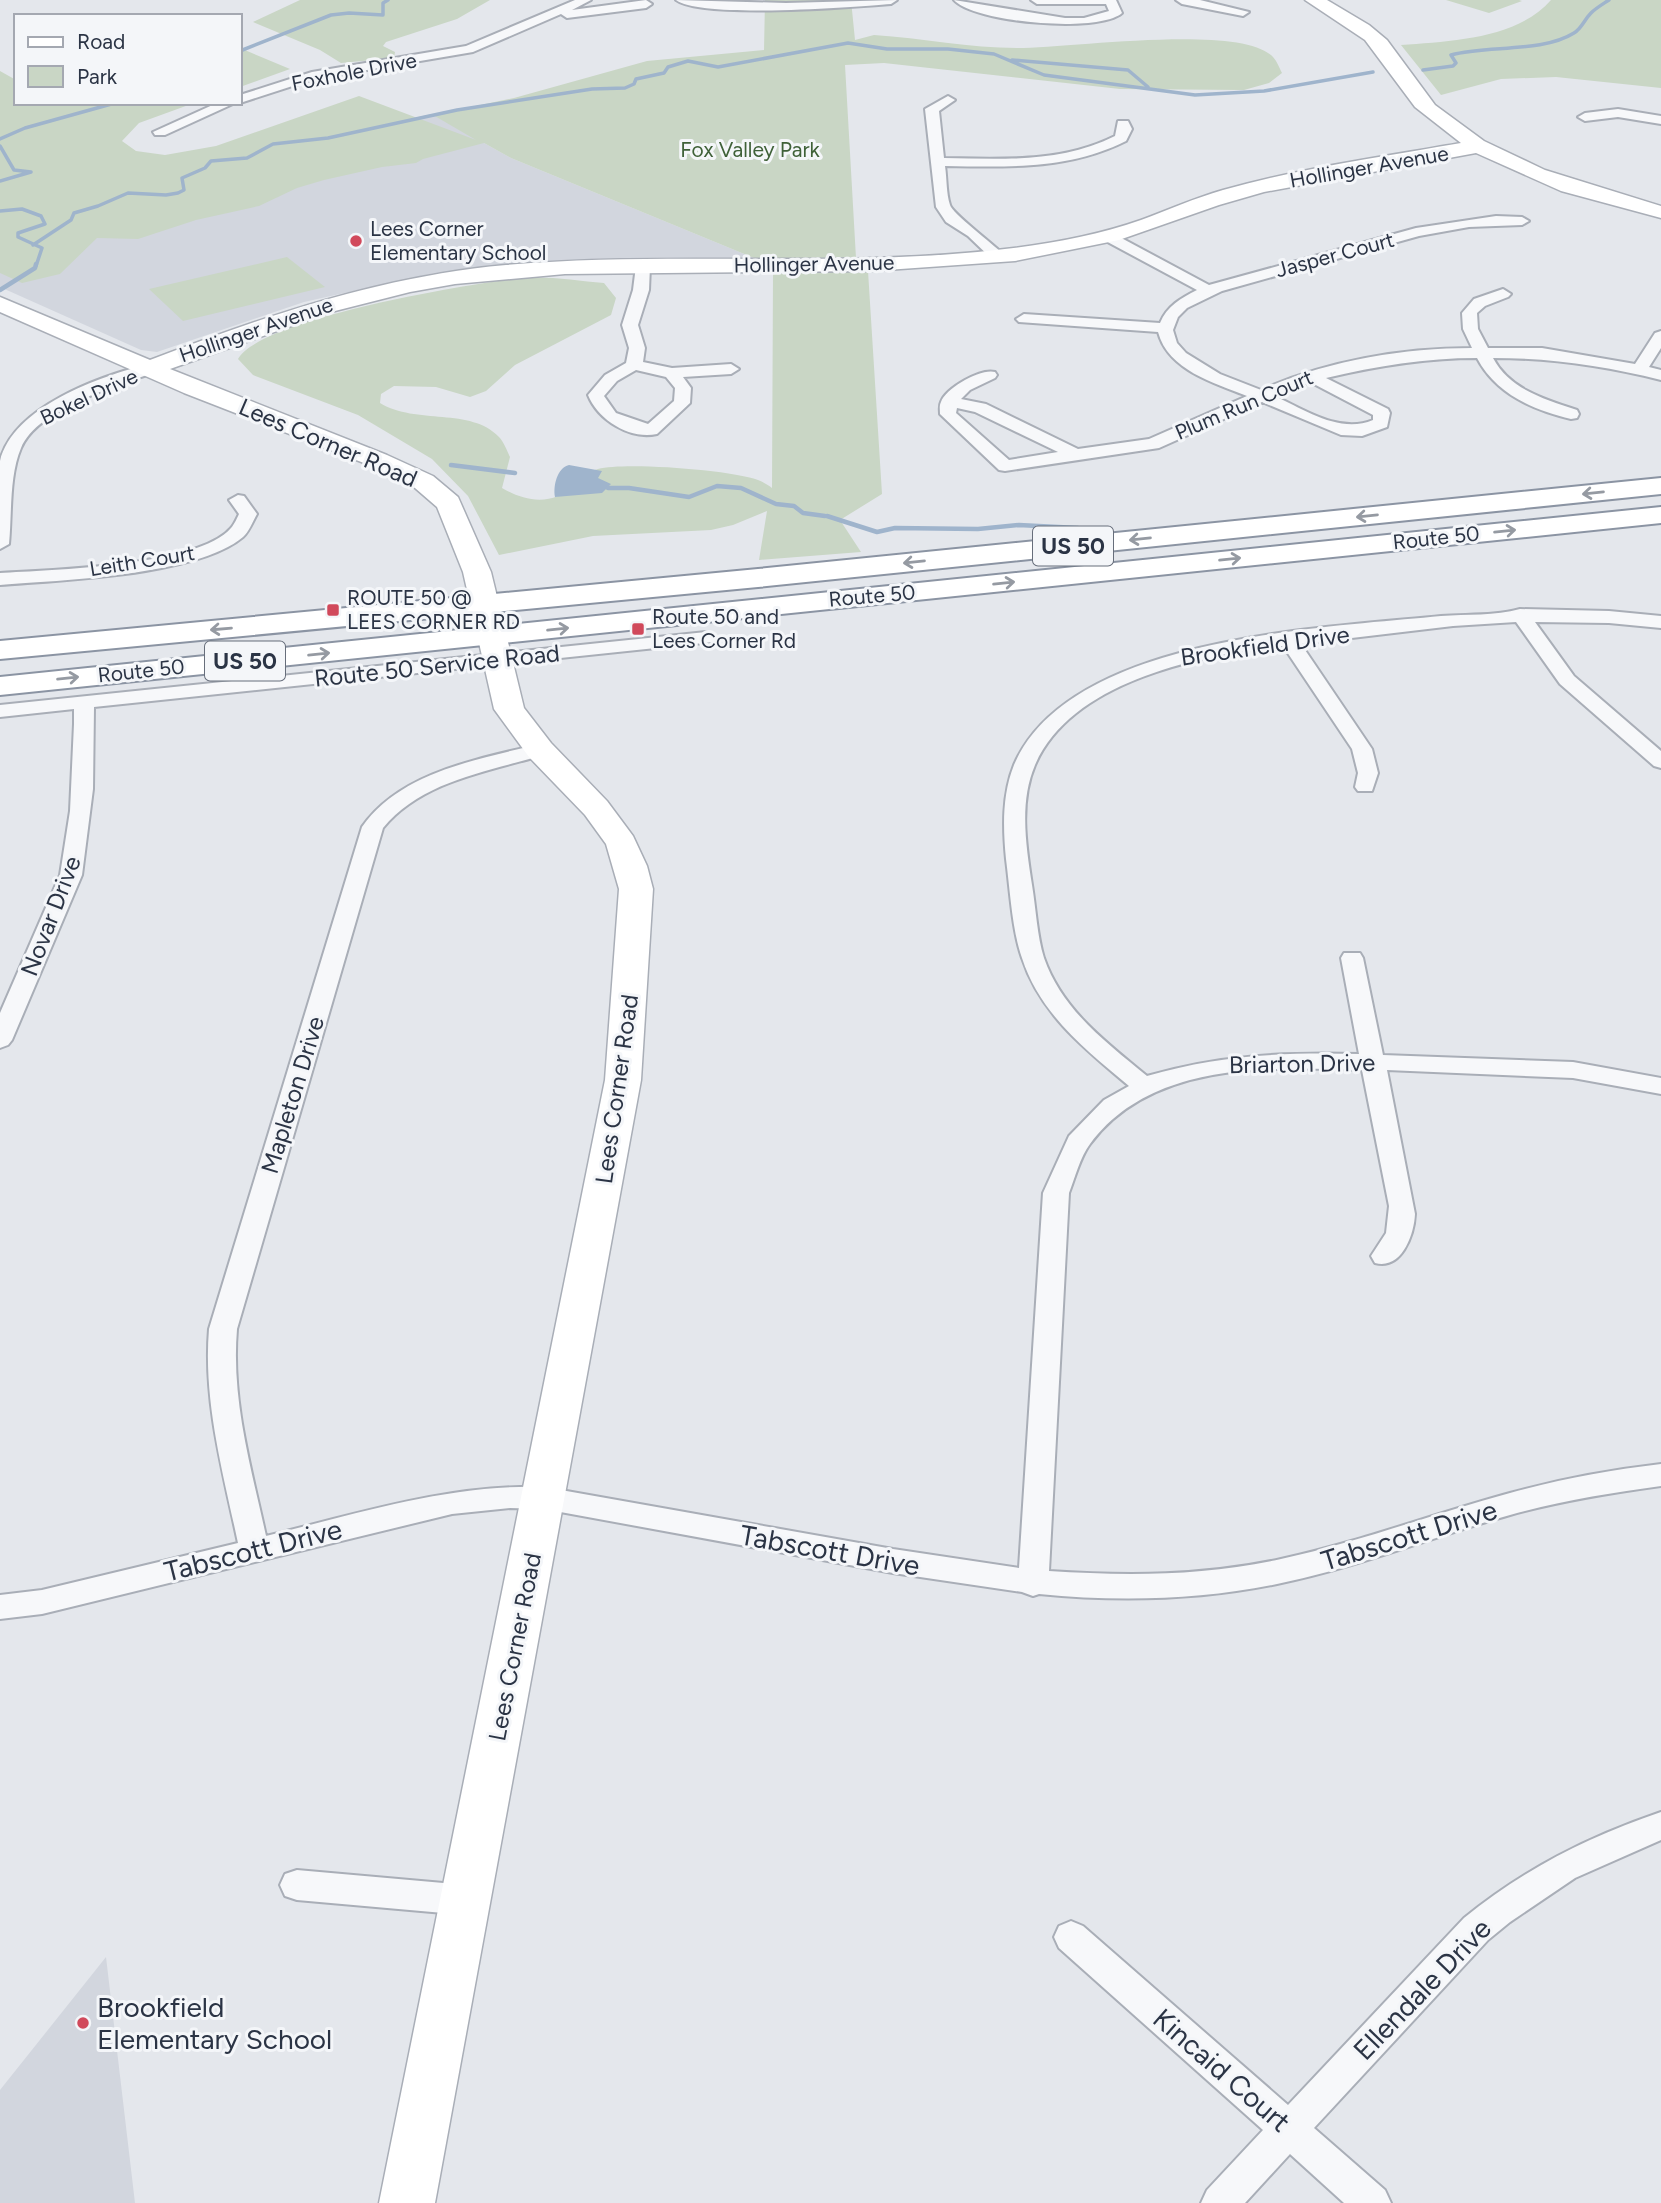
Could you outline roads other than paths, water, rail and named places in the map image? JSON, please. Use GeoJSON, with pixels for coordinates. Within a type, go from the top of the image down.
{"type":"FeatureCollection","features":[{"type":"Feature","properties":{"kind":"highway","name":"Route 50"},"geometry":{"type":"LineString","coordinates":[[0,650],[1661,486]]}},
{"type":"Feature","properties":{"kind":"highway","name":"Route 50"},"geometry":{"type":"LineString","coordinates":[[0,685],[494,648],[1661,514]]}},
{"type":"Feature","properties":{"kind":"street","name":"Foxhole Drive"},"geometry":{"type":"LineString","coordinates":[[469,49],[585,0]]}},
{"type":"Feature","properties":{"kind":"street"},"geometry":{"type":"LineString","coordinates":[[681,0],[777,8],[891,0]]}},
{"type":"Feature","properties":{"kind":"street"},"geometry":{"type":"LineString","coordinates":[[960,0],[964,5],[1053,19],[1094,21],[1116,13],[1109,0],[1037,0]]}},
{"type":"Feature","properties":{"kind":"street"},"geometry":{"type":"LineString","coordinates":[[1182,0],[1243,12]]}},
{"type":"Feature","properties":{"kind":"street"},"geometry":{"type":"LineString","coordinates":[[1314,0],[1351,22],[1371,38],[1386,52],[1415,95],[1460,134],[1566,184],[1661,212]]}},
{"type":"Feature","properties":{"kind":"street","name":"Foxhole Drive"},"geometry":{"type":"LineString","coordinates":[[559,12],[576,14],[646,4]]}},
{"type":"Feature","properties":{"kind":"street"},"geometry":{"type":"LineString","coordinates":[[519,29],[531,40]]}},
{"type":"Feature","properties":{"kind":"street","name":"Foxhole Drive"},"geometry":{"type":"LineString","coordinates":[[242,98],[312,76],[469,49],[514,44]]}},
{"type":"Feature","properties":{"kind":"street"},"geometry":{"type":"LineString","coordinates":[[948,100],[932,109],[946,213],[973,233],[998,257]]}},
{"type":"Feature","properties":{"kind":"street"},"geometry":{"type":"LineString","coordinates":[[160,132],[224,105]]}},
{"type":"Feature","properties":{"kind":"street"},"geometry":{"type":"LineString","coordinates":[[1586,117],[1619,113],[1661,120]]}},
{"type":"Feature","properties":{"kind":"street"},"geometry":{"type":"LineString","coordinates":[[938,162],[1026,161],[1080,154],[1121,138],[1125,130],[1124,124]]}},
{"type":"Feature","properties":{"kind":"street","name":"Hollinger Avenue"},"geometry":{"type":"LineString","coordinates":[[149,369],[280,318],[394,288],[520,270],[913,263],[998,257],[1107,236],[1253,189],[1481,146]]}},
{"type":"Feature","properties":{"kind":"street","name":"Jasper Court"},"geometry":{"type":"LineString","coordinates":[[1166,328],[1171,315],[1207,290],[1421,232],[1479,221],[1522,220]]}},
{"type":"Feature","properties":{"kind":"street"},"geometry":{"type":"LineString","coordinates":[[1107,236],[1207,290]]}},
{"type":"Feature","properties":{"kind":"street"},"geometry":{"type":"LineString","coordinates":[[634,365],[637,348],[630,325],[641,290],[643,266]]}},
{"type":"Feature","properties":{"kind":"street"},"geometry":{"type":"LineString","coordinates":[[1503,294],[1479,302],[1468,313],[1470,332],[1498,377],[1528,398],[1571,414]]}},
{"type":"Feature","properties":{"kind":"street","name":"Lees Corner Road"},"geometry":{"type":"LineString","coordinates":[[0,304],[193,388],[340,443],[424,482],[449,503],[477,572],[509,709],[540,750],[596,808],[622,843],[636,889],[623,1080],[407,2203]]}},
{"type":"Feature","properties":{"kind":"street"},"geometry":{"type":"LineString","coordinates":[[1024,319],[1166,328],[1170,342],[1179,355],[1195,368],[1341,430],[1362,431],[1381,423],[1382,412],[1310,376]]}},
{"type":"Feature","properties":{"kind":"street"},"geometry":{"type":"LineString","coordinates":[[1640,369],[1661,336]]}},
{"type":"Feature","properties":{"kind":"street","name":"Plum Run Court"},"geometry":{"type":"LineString","coordinates":[[949,402],[948,414],[1005,466],[1153,444],[1260,395],[1310,376],[1380,360],[1482,352],[1561,355],[1661,375]]}},
{"type":"Feature","properties":{"kind":"street"},"geometry":{"type":"LineString","coordinates":[[671,373],[683,388],[682,403],[651,430],[619,424],[600,409],[596,396],[611,378],[634,365],[671,373],[731,369]]}},
{"type":"Feature","properties":{"kind":"street","name":"Bokel Drive"},"geometry":{"type":"LineString","coordinates":[[0,544],[12,450],[23,432],[66,403],[149,369]]}},
{"type":"Feature","properties":{"kind":"street"},"geometry":{"type":"LineString","coordinates":[[949,402],[964,387],[989,375]]}},
{"type":"Feature","properties":{"kind":"street"},"geometry":{"type":"LineString","coordinates":[[949,402],[980,408],[1076,454]]}},
{"type":"Feature","properties":{"kind":"street","name":"Leith Court"},"geometry":{"type":"LineString","coordinates":[[0,579],[150,565],[197,554],[242,531],[248,522],[248,514],[238,500]]}},
{"type":"Feature","properties":{"kind":"street"},"geometry":{"type":"LineString","coordinates":[[1520,615],[1567,680],[1661,762]]}},
{"type":"Feature","properties":{"kind":"street","name":"Brookfield Drive"},"geometry":{"type":"LineString","coordinates":[[1145,1087],[1060,1012],[1038,975],[1032,956],[1015,824],[1020,778],[1029,757],[1060,719],[1087,698],[1117,681],[1168,661],[1206,651],[1520,615],[1594,615],[1661,622]]}},
{"type":"Feature","properties":{"kind":"street","name":"Route 50 Service Road"},"geometry":{"type":"LineString","coordinates":[[0,711],[494,648],[706,638]]}},
{"type":"Feature","properties":{"kind":"street"},"geometry":{"type":"LineString","coordinates":[[1289,640],[1362,749],[1368,773],[1366,787]]}},
{"type":"Feature","properties":{"kind":"street","name":"Novar Drive"},"geometry":{"type":"LineString","coordinates":[[0,1040],[71,875],[77,848],[81,799],[84,702]]}},
{"type":"Feature","properties":{"kind":"street","name":"Mapleton Drive"},"geometry":{"type":"LineString","coordinates":[[254,1550],[227,1420],[220,1367],[223,1329],[373,827],[388,808],[411,792],[540,750]]}},
{"type":"Feature","properties":{"kind":"street"},"geometry":{"type":"LineString","coordinates":[[1352,958],[1371,1063],[1402,1206],[1403,1223],[1397,1240],[1384,1256]]}},
{"type":"Feature","properties":{"kind":"street","name":"Briarton Drive"},"geometry":{"type":"LineString","coordinates":[[1033,1584],[1056,1193],[1062,1169],[1073,1147],[1088,1127],[1106,1110],[1145,1087],[1205,1067],[1273,1060],[1580,1070],[1661,1086]]}},
{"type":"Feature","properties":{"kind":"street","name":"Tabscott Drive"},"geometry":{"type":"LineString","coordinates":[[0,1607],[42,1602],[452,1503],[510,1497],[544,1498],[1033,1584],[1111,1587],[1181,1585],[1244,1578],[1331,1560],[1509,1505],[1574,1488],[1661,1475]]}},
{"type":"Feature","properties":{"kind":"street","name":"Ellendale Drive"},"geometry":{"type":"LineString","coordinates":[[1220,2203],[1476,1929],[1507,1902],[1557,1869],[1602,1846],[1661,1826]]}},
{"type":"Feature","properties":{"kind":"street"},"geometry":{"type":"LineString","coordinates":[[297,1885],[466,1900]]}},
{"type":"Feature","properties":{"kind":"street","name":"Kincaid Court"},"geometry":{"type":"LineString","coordinates":[[1071,1937],[1372,2203]]}},
{"type":"Feature","properties":{"kind":"water"},"geometry":{"type":"Polygon","coordinates":[[[569,465],[602,471],[598,478],[611,484],[602,493],[555,497],[557,478],[561,470],[569,465]]]}},
{"type":"Feature","properties":{"kind":"waterway"},"geometry":{"type":"LineString","coordinates":[[242,50],[331,15],[383,15],[383,3],[388,0]]}},
{"type":"Feature","properties":{"kind":"waterway"},"geometry":{"type":"LineString","coordinates":[[1423,70],[1453,66],[1456,63],[1451,55],[1531,46],[1561,39],[1577,31],[1591,13],[1609,0]]}},
{"type":"Feature","properties":{"kind":"waterway"},"geometry":{"type":"LineString","coordinates":[[34,244],[71,220],[74,213],[128,193],[178,193],[184,190],[182,178],[205,168],[211,161],[247,158],[273,144],[328,138],[457,110],[592,89],[625,88],[634,84],[636,79],[664,73],[668,67],[688,61],[718,67],[848,43],[887,49],[948,49],[994,54],[1044,75],[1195,95],[1264,91],[1373,72]]}},
{"type":"Feature","properties":{"kind":"waterway"},"geometry":{"type":"LineString","coordinates":[[1012,60],[1128,70],[1148,87]]}},
{"type":"Feature","properties":{"kind":"waterway"},"geometry":{"type":"LineString","coordinates":[[0,139],[25,128],[108,105]]}},
{"type":"Feature","properties":{"kind":"waterway"},"geometry":{"type":"LineString","coordinates":[[0,146],[14,170],[31,172],[0,181]]}},
{"type":"Feature","properties":{"kind":"waterway"},"geometry":{"type":"LineString","coordinates":[[0,211],[22,209],[41,216],[45,224],[18,233],[18,237],[34,244]]}},
{"type":"Feature","properties":{"kind":"waterway"},"geometry":{"type":"LineString","coordinates":[[34,244],[42,248],[36,266]]}},
{"type":"Feature","properties":{"kind":"waterway"},"geometry":{"type":"LineString","coordinates":[[0,290],[35,268],[36,264]]}},
{"type":"Feature","properties":{"kind":"waterway"},"geometry":{"type":"LineString","coordinates":[[451,465],[515,473]]}},
{"type":"Feature","properties":{"kind":"waterway"},"geometry":{"type":"LineString","coordinates":[[608,488],[629,488],[689,497],[717,486],[741,488],[776,504],[794,506],[803,513],[825,516]]}},
{"type":"Feature","properties":{"kind":"waterway"},"geometry":{"type":"LineString","coordinates":[[827,516],[877,532],[895,528],[978,529],[1019,525],[1078,528]]}},
{"type":"Feature","properties":{"kind":"place","name":"Lees Corner Elementary School"},"geometry":{"type":"Point","coordinates":[356,241]}},
{"type":"Feature","properties":{"kind":"place","name":"ROUTE 50 @ LEES CORNER RD"},"geometry":{"type":"Point","coordinates":[333,610]}},
{"type":"Feature","properties":{"kind":"place","name":"Route 50 and Lees Corner Rd"},"geometry":{"type":"Point","coordinates":[638,629]}},
{"type":"Feature","properties":{"kind":"place","name":"Brookfield Elementary School"},"geometry":{"type":"Point","coordinates":[83,2023]}},
{"type":"Feature","properties":{"kind":"park label","name":"Fox Valley Park"},"geometry":{"type":"Point","coordinates":[750,150]}}]}
